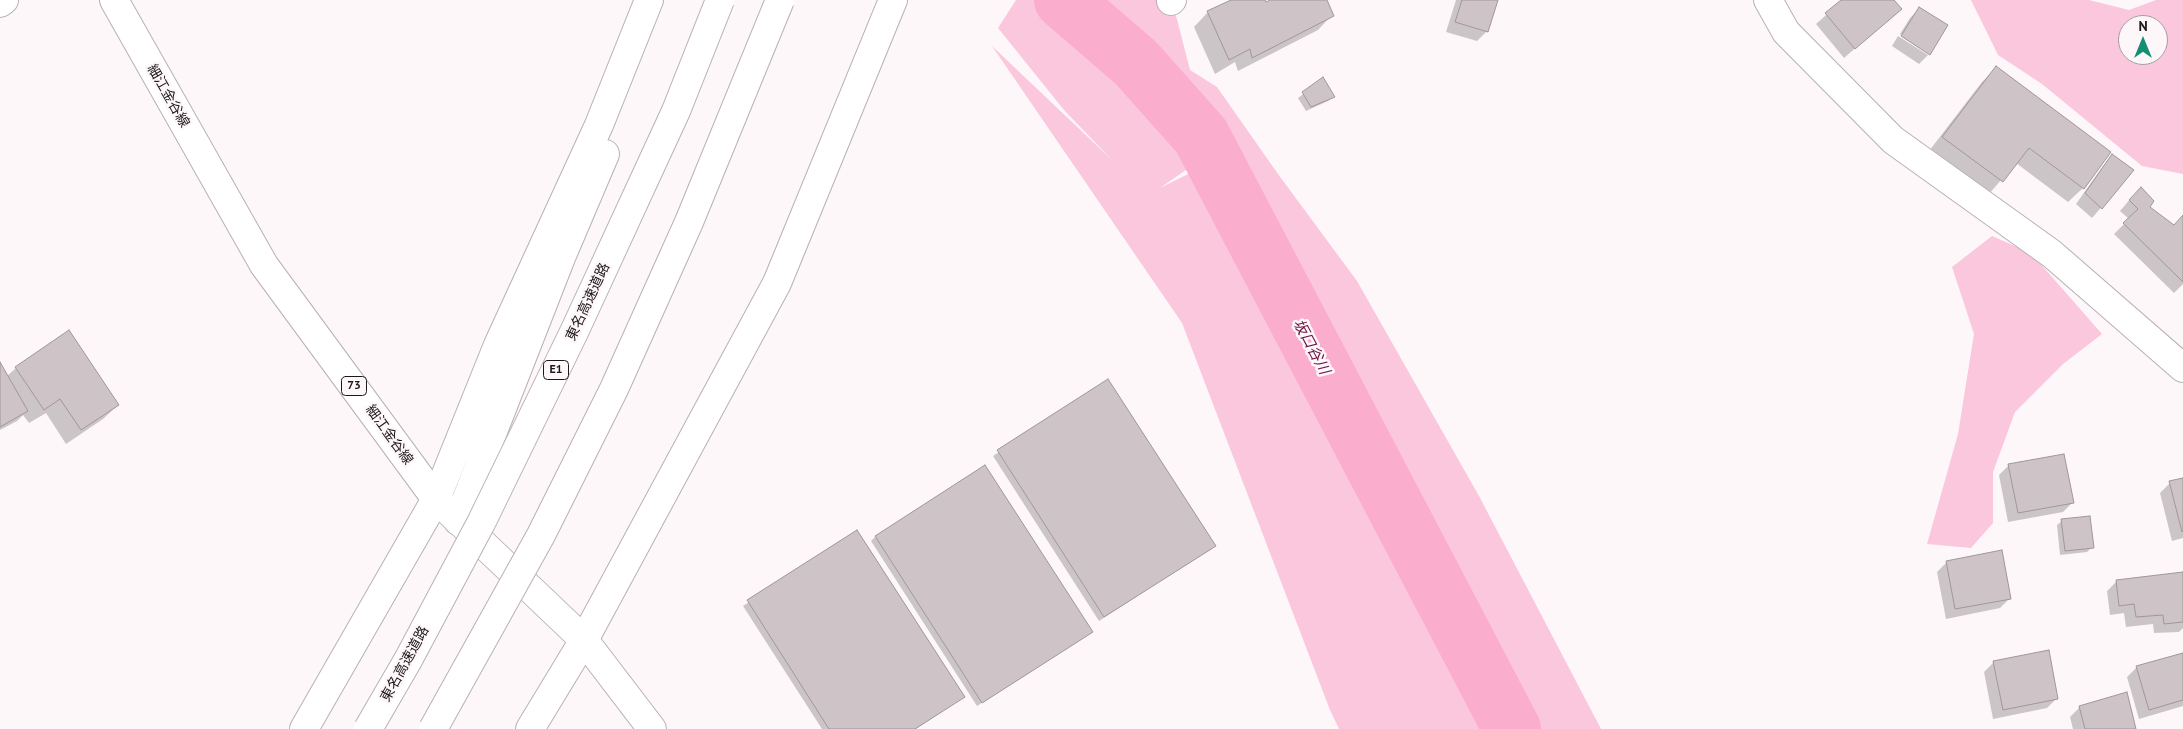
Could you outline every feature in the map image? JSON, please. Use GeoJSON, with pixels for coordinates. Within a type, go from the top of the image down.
{"type":"FeatureCollection","features":[{"type":"Feature","properties":{"kind":"main road"},"geometry":{"type":"LineString","coordinates":[[0,3],[4,0]]}},
{"type":"Feature","properties":{"kind":"main road","name":"細江金谷線"},"geometry":{"type":"LineString","coordinates":[[114,0],[264,265],[436,499],[584,640],[652,729]]}},
{"type":"Feature","properties":{"kind":"main road"},"geometry":{"type":"LineString","coordinates":[[304,729],[436,499],[498,345],[599,124],[649,0]]}},
{"type":"Feature","properties":{"kind":"main road"},"geometry":{"type":"LineString","coordinates":[[458,521],[562,255],[669,0]]}},
{"type":"Feature","properties":{"kind":"main road","name":"東名高速道路"},"geometry":{"type":"LineString","coordinates":[[368,729],[408,660],[481,522],[575,330],[676,111],[720,0]]}},
{"type":"Feature","properties":{"kind":"main road"},"geometry":{"type":"LineString","coordinates":[[433,729],[541,535],[614,389],[689,222],[780,0]]}},
{"type":"Feature","properties":{"kind":"main road"},"geometry":{"type":"LineString","coordinates":[[530,729],[584,640],[777,283],[893,0]]}},
{"type":"Feature","properties":{"kind":"main road"},"geometry":{"type":"LineString","coordinates":[[1768,0],[1786,32],[1893,140],[2052,254],[2183,368]]}},
{"type":"Feature","properties":{"kind":"shaded area"},"geometry":{"type":"Polygon","coordinates":[[[1016,0],[1172,0],[1190,70],[1217,87],[1357,281],[1479,496],[1601,729],[1339,729],[1330,710],[1182,323],[992,46],[1112,160],[1064,110],[998,28],[1016,0]],[[1199,123],[1193,165],[1160,188],[1206,165],[1199,123]]]}},
{"type":"Feature","properties":{"kind":"shaded area"},"geometry":{"type":"Polygon","coordinates":[[[1971,0],[2089,0],[2129,10],[2156,0],[2183,0],[2183,174],[2142,166],[2042,84],[1998,55],[1971,0]]]}},
{"type":"Feature","properties":{"kind":"shaded area"},"geometry":{"type":"Polygon","coordinates":[[[1992,236],[2031,253],[2102,334],[2063,364],[2015,412],[1993,472],[1993,523],[1971,548],[1927,544],[1958,434],[1974,334],[1952,267],[1992,236]]]}},
{"type":"Feature","properties":{"kind":"building"},"geometry":{"type":"Polygon","coordinates":[[[1231,0],[1265,0],[1266,2],[1270,0],[1327,0],[1334,16],[1252,58],[1250,49],[1229,60],[1207,11],[1231,0]]]}},
{"type":"Feature","properties":{"kind":"building"},"geometry":{"type":"Polygon","coordinates":[[[1462,0],[1498,0],[1488,32],[1455,22],[1462,0]]]}},
{"type":"Feature","properties":{"kind":"building"},"geometry":{"type":"Polygon","coordinates":[[[1841,0],[1894,0],[1902,9],[1855,49],[1825,13],[1841,0]]]}},
{"type":"Feature","properties":{"kind":"building"},"geometry":{"type":"Polygon","coordinates":[[[1919,7],[1948,25],[1930,55],[1901,36],[1919,7]]]}},
{"type":"Feature","properties":{"kind":"building"},"geometry":{"type":"Polygon","coordinates":[[[1996,66],[2111,152],[2084,189],[2029,148],[2003,182],[1942,137],[1996,66]]]}},
{"type":"Feature","properties":{"kind":"building"},"geometry":{"type":"Polygon","coordinates":[[[1323,77],[1335,97],[1311,107],[1302,92],[1323,77]]]}},
{"type":"Feature","properties":{"kind":"building"},"geometry":{"type":"Polygon","coordinates":[[[2112,154],[2134,170],[2102,209],[2085,193],[2112,154]]]}},
{"type":"Feature","properties":{"kind":"building"},"geometry":{"type":"Polygon","coordinates":[[[2141,187],[2154,201],[2150,207],[2174,225],[2183,215],[2183,282],[2123,223],[2138,209],[2129,200],[2141,187]]]}},
{"type":"Feature","properties":{"kind":"building"},"geometry":{"type":"Polygon","coordinates":[[[69,330],[119,405],[81,430],[60,399],[44,410],[15,367],[69,330]]]}},
{"type":"Feature","properties":{"kind":"building"},"geometry":{"type":"Polygon","coordinates":[[[0,362],[28,411],[0,427],[0,362]]]}},
{"type":"Feature","properties":{"kind":"building"},"geometry":{"type":"Polygon","coordinates":[[[1108,379],[1216,546],[1104,617],[997,450],[1108,379]]]}},
{"type":"Feature","properties":{"kind":"building"},"geometry":{"type":"Polygon","coordinates":[[[2064,454],[2074,503],[2018,513],[2008,464],[2064,454]]]}},
{"type":"Feature","properties":{"kind":"building"},"geometry":{"type":"Polygon","coordinates":[[[985,465],[1093,632],[982,703],[875,536],[985,465]]]}},
{"type":"Feature","properties":{"kind":"building"},"geometry":{"type":"Polygon","coordinates":[[[2183,478],[2183,531],[2182,532],[2169,481],[2183,478]]]}},
{"type":"Feature","properties":{"kind":"building"},"geometry":{"type":"Polygon","coordinates":[[[2090,516],[2094,548],[2065,551],[2061,519],[2090,516]]]}},
{"type":"Feature","properties":{"kind":"building"},"geometry":{"type":"Polygon","coordinates":[[[857,530],[965,697],[915,729],[829,729],[747,600],[857,530]]]}},
{"type":"Feature","properties":{"kind":"building"},"geometry":{"type":"Polygon","coordinates":[[[2002,550],[2011,599],[1955,609],[1946,561],[2002,550]]]}},
{"type":"Feature","properties":{"kind":"building"},"geometry":{"type":"Polygon","coordinates":[[[2183,572],[2183,622],[2164,624],[2163,615],[2136,617],[2134,604],[2119,606],[2116,580],[2183,572]]]}},
{"type":"Feature","properties":{"kind":"building"},"geometry":{"type":"Polygon","coordinates":[[[2049,650],[2058,699],[2003,710],[1993,661],[2049,650]]]}},
{"type":"Feature","properties":{"kind":"building"},"geometry":{"type":"Polygon","coordinates":[[[2183,653],[2183,700],[2149,710],[2136,666],[2183,653]]]}},
{"type":"Feature","properties":{"kind":"building"},"geometry":{"type":"Polygon","coordinates":[[[2127,692],[2136,729],[2085,729],[2079,706],[2127,692]]]}},
{"type":"Feature","properties":{"kind":"waterway","name":"坂口谷川"},"geometry":{"type":"LineString","coordinates":[[1063,0],[1136,63],[1201,136],[1512,729]]}}]}
